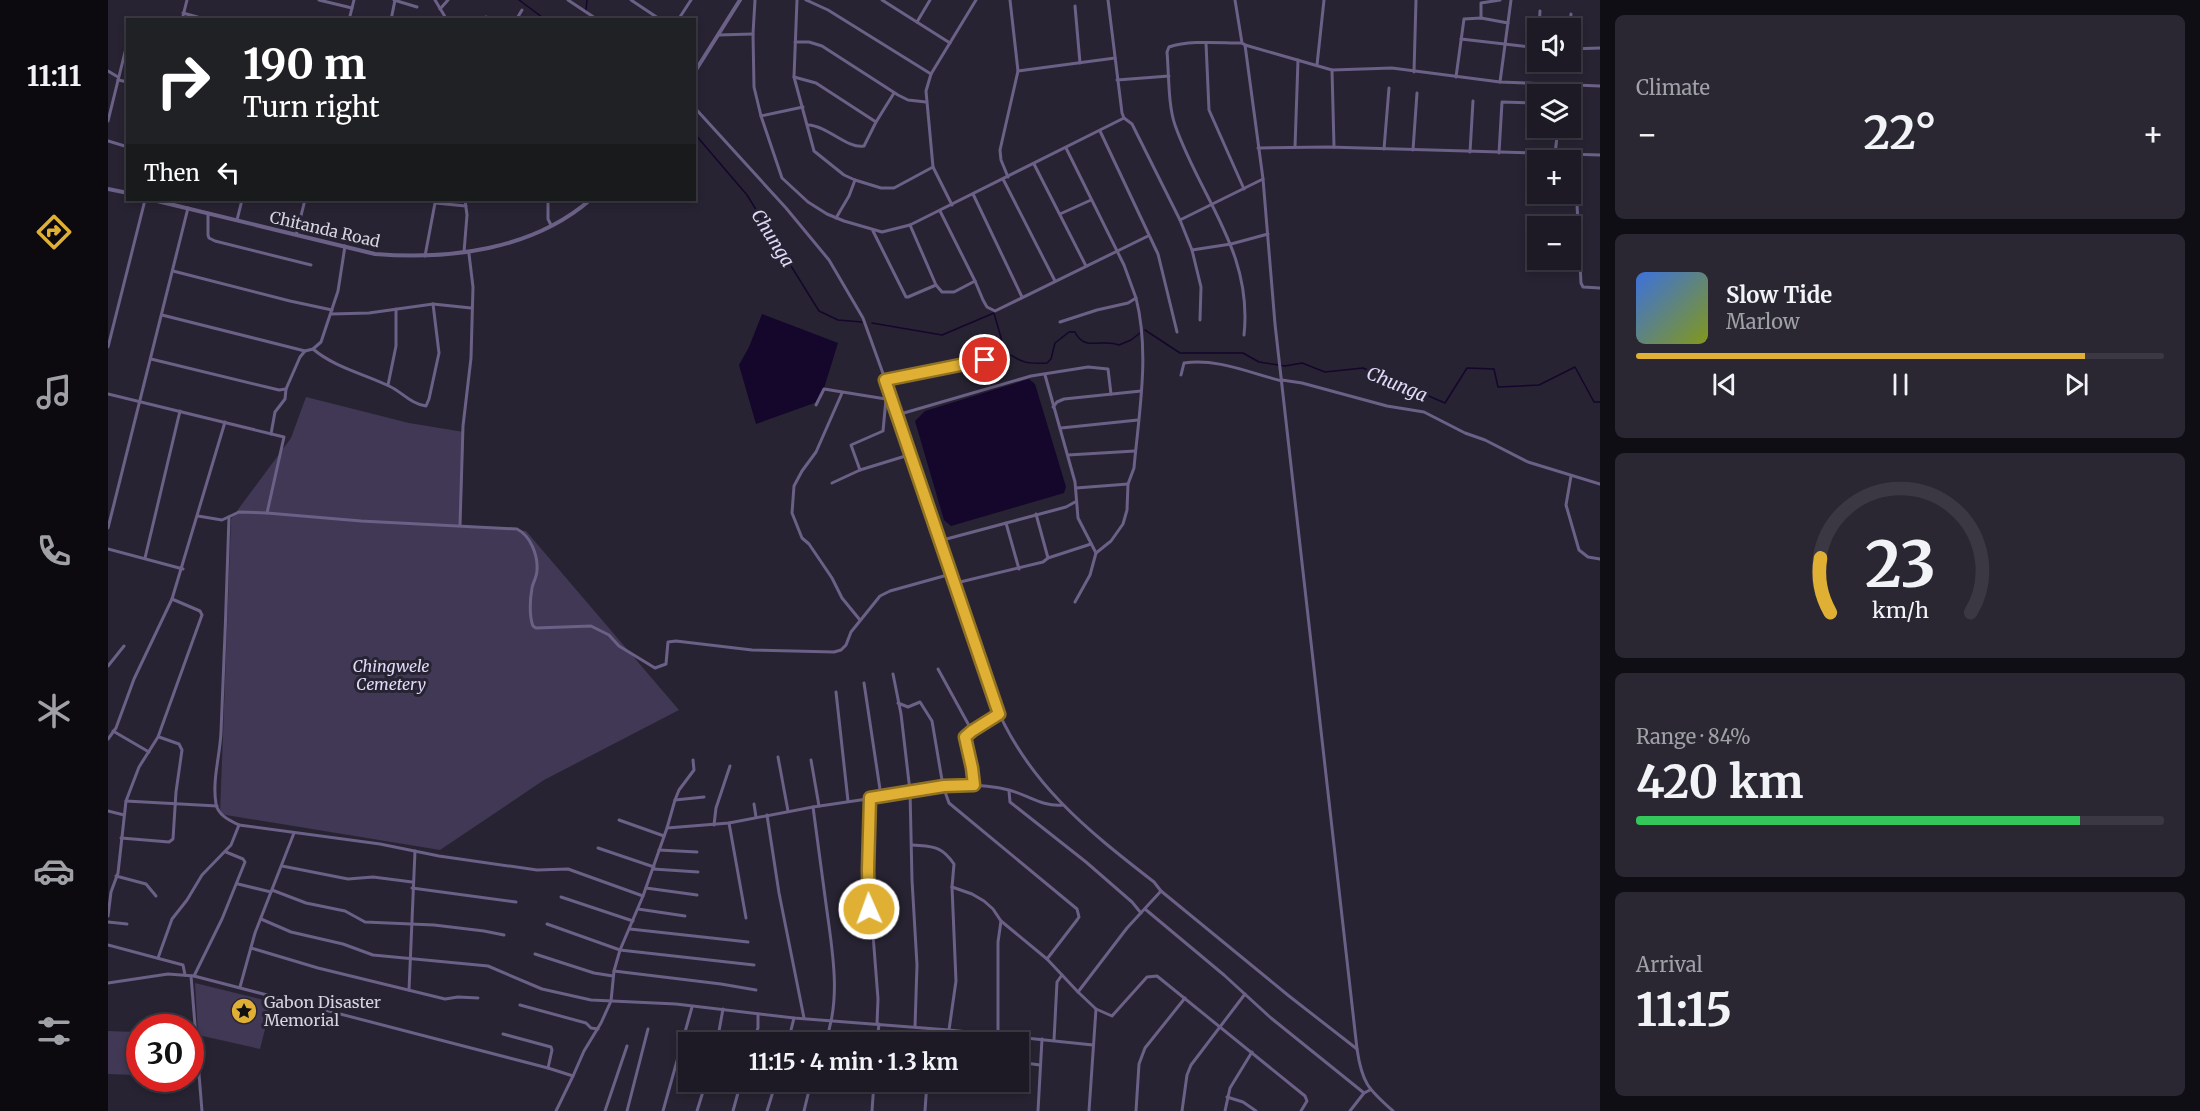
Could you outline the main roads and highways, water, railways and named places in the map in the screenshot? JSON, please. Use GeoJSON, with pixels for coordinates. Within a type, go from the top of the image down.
{"type":"FeatureCollection","features":[{"type":"Feature","properties":{"kind":"waterway","name":"Chunga"},"geometry":{"type":"LineString","coordinates":[[519,0],[543,18]]}},
{"type":"Feature","properties":{"kind":"waterway"},"geometry":{"type":"LineString","coordinates":[[586,10],[587,0]]}},
{"type":"Feature","properties":{"kind":"waterway","name":"Chunga"},"geometry":{"type":"LineString","coordinates":[[696,135],[747,195],[819,311],[838,320],[862,322]]}},
{"type":"Feature","properties":{"kind":"waterway","name":"Chunga"},"geometry":{"type":"LineString","coordinates":[[872,323],[942,335],[994,313],[1005,352],[1029,363],[1047,363],[1051,359],[1055,343],[1069,332],[1075,332],[1079,338],[1089,343],[1119,345],[1140,333]]}},
{"type":"Feature","properties":{"kind":"waterway","name":"Chunga"},"geometry":{"type":"LineString","coordinates":[[1145,330],[1180,353],[1243,353],[1259,362],[1285,366],[1302,363],[1325,372],[1363,368],[1445,403],[1467,368],[1494,369],[1498,387],[1539,385],[1575,367],[1594,402],[1600,402]]}},
{"type":"Feature","properties":{"kind":"place","name":"Gabon Disaster Memorial"},"geometry":{"type":"Point","coordinates":[244,1011]}},
{"type":"Feature","properties":{"kind":"park label","name":"Chingwele Cemetery"},"geometry":{"type":"Point","coordinates":[391,675]}}]}
